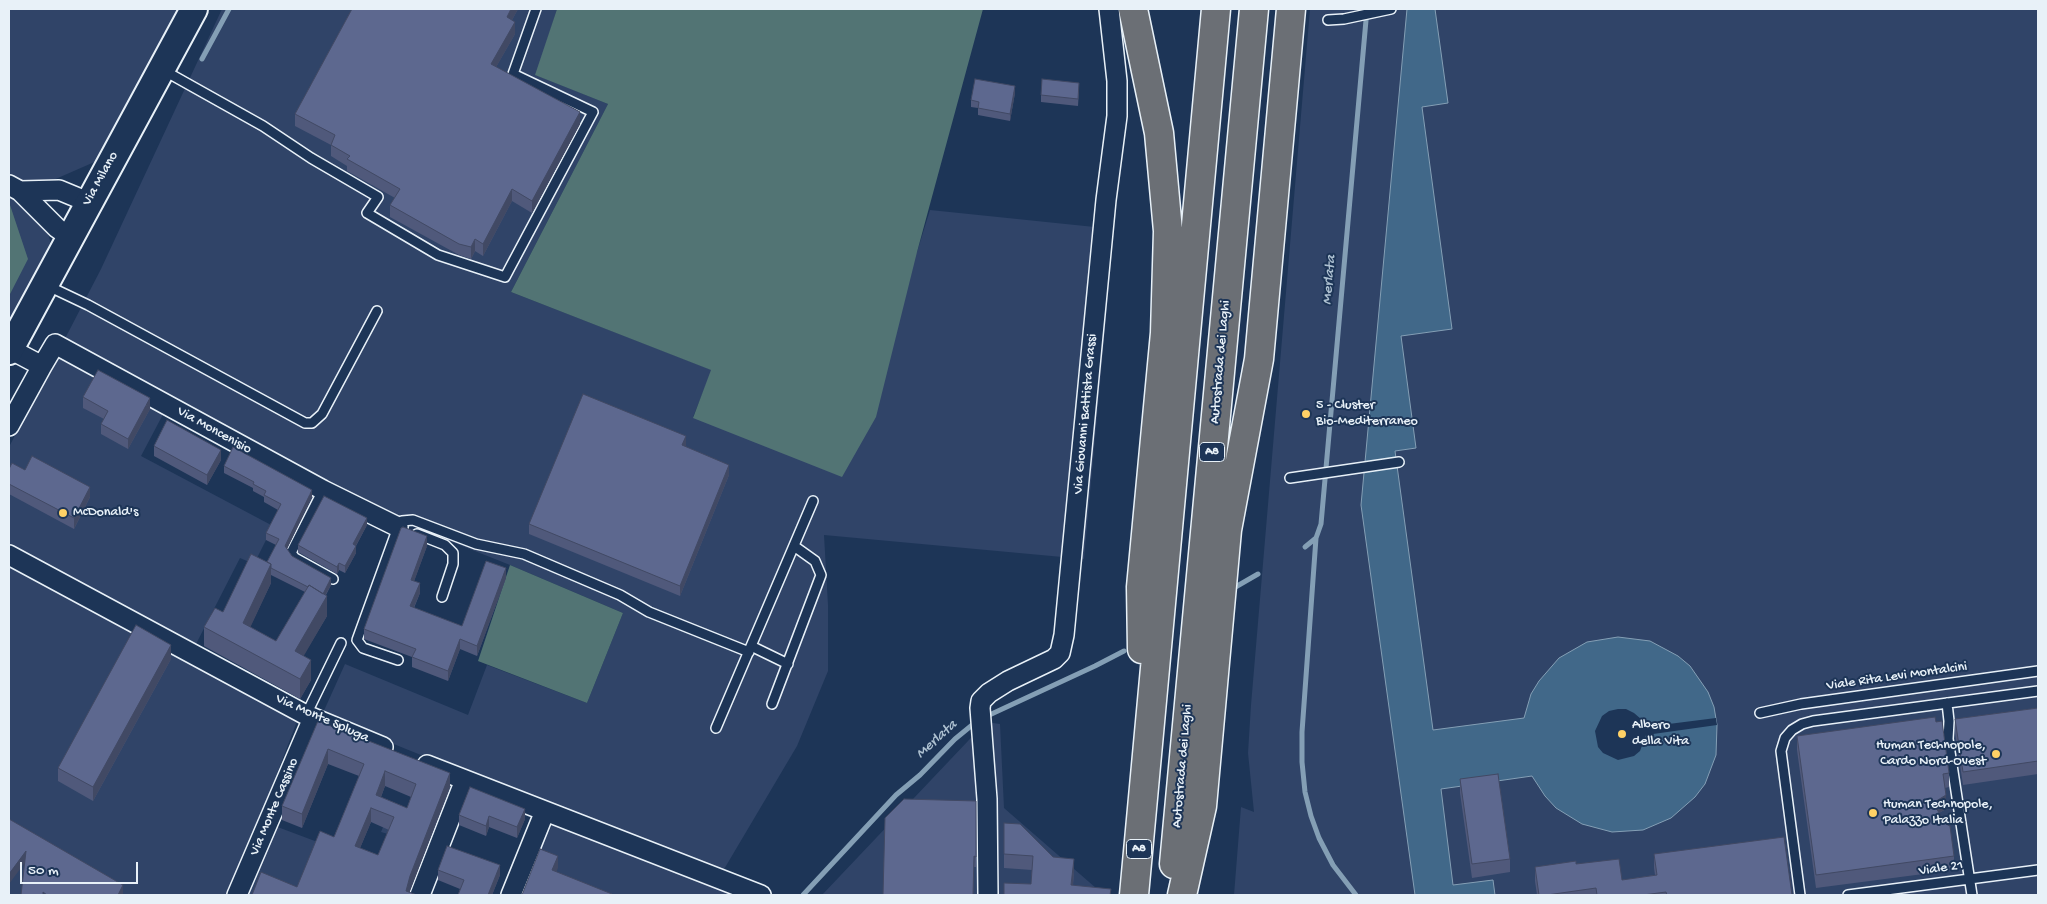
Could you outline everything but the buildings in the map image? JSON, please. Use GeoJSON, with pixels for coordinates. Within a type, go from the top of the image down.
{"type":"FeatureCollection","features":[{"type":"Feature","properties":{"kind":"highway"},"geometry":{"type":"LineString","coordinates":[[1133,9],[1159,133],[1168,231],[1165,333],[1141,587],[1143,803]]}},
{"type":"Feature","properties":{"kind":"highway","name":"A8"},"geometry":{"type":"LineString","coordinates":[[1134,895],[1216,9]]}},
{"type":"Feature","properties":{"kind":"highway","name":"Autostrada dei Laghi"},"geometry":{"type":"LineString","coordinates":[[1171,895],[1254,9]]}},
{"type":"Feature","properties":{"kind":"highway"},"geometry":{"type":"LineString","coordinates":[[1182,895],[1202,806],[1227,530],[1259,359],[1291,9]]}},
{"type":"Feature","properties":{"kind":"main road","name":"Via Milano"},"geometry":{"type":"LineString","coordinates":[[9,350],[194,9]]}},
{"type":"Feature","properties":{"kind":"street","name":"Via Giovanni Battista Grassi"},"geometry":{"type":"LineString","coordinates":[[988,895],[986,774],[980,708],[982,701],[989,693],[1054,659],[1060,653],[1063,644],[1106,200],[1118,106],[1109,9]]}},
{"type":"Feature","properties":{"kind":"street"},"geometry":{"type":"LineString","coordinates":[[14,188],[59,190],[88,202]]}},
{"type":"Feature","properties":{"kind":"street"},"geometry":{"type":"LineString","coordinates":[[14,188],[57,228],[70,237]]}},
{"type":"Feature","properties":{"kind":"street","name":"Via Moncenisio"},"geometry":{"type":"LineString","coordinates":[[42,366],[55,344],[323,490],[398,527]]}},
{"type":"Feature","properties":{"kind":"street"},"geometry":{"type":"LineString","coordinates":[[9,350],[42,366],[9,426]]}},
{"type":"Feature","properties":{"kind":"street","name":"Via Monte Spluga"},"geometry":{"type":"LineString","coordinates":[[9,555],[309,717],[761,895]]}},
{"type":"Feature","properties":{"kind":"street","name":"Via Monte Cassino"},"geometry":{"type":"LineString","coordinates":[[237,895],[309,717]]}},
{"type":"Feature","properties":{"kind":"street"},"geometry":{"type":"LineString","coordinates":[[420,895],[465,780]]}},
{"type":"Feature","properties":{"kind":"street"},"geometry":{"type":"LineString","coordinates":[[510,895],[545,811]]}},
{"type":"Feature","properties":{"kind":"lane"},"geometry":{"type":"LineString","coordinates":[[161,69],[263,126],[311,158],[378,196],[367,213],[438,255],[504,277],[593,112],[513,74],[536,9]]}},
{"type":"Feature","properties":{"kind":"lane"},"geometry":{"type":"LineString","coordinates":[[1328,20],[1344,19],[1391,9]]}},
{"type":"Feature","properties":{"kind":"lane"},"geometry":{"type":"LineString","coordinates":[[44,284],[88,305],[304,424],[317,420],[322,414],[378,311]]}},
{"type":"Feature","properties":{"kind":"lane"},"geometry":{"type":"LineString","coordinates":[[1290,478],[1399,462]]}},
{"type":"Feature","properties":{"kind":"lane"},"geometry":{"type":"LineString","coordinates":[[323,490],[291,553],[295,558],[333,579]]}},
{"type":"Feature","properties":{"kind":"lane"},"geometry":{"type":"LineString","coordinates":[[716,728],[813,501]]}},
{"type":"Feature","properties":{"kind":"lane"},"geometry":{"type":"LineString","coordinates":[[398,660],[363,648],[356,640],[398,527],[402,521],[413,520],[476,544],[524,554],[620,595],[650,612],[788,664]]}},
{"type":"Feature","properties":{"kind":"lane"},"geometry":{"type":"LineString","coordinates":[[398,527],[445,545],[452,553],[453,564],[442,597]]}},
{"type":"Feature","properties":{"kind":"lane"},"geometry":{"type":"LineString","coordinates":[[772,704],[821,575],[815,561],[794,546]]}},
{"type":"Feature","properties":{"kind":"lane"},"geometry":{"type":"LineString","coordinates":[[309,717],[342,642]]}},
{"type":"Feature","properties":{"kind":"lane","name":"Viale Rita Levi Montalcini"},"geometry":{"type":"LineString","coordinates":[[1760,713],[1801,704],[2038,671]]}},
{"type":"Feature","properties":{"kind":"lane"},"geometry":{"type":"LineString","coordinates":[[1800,895],[1782,756],[1785,738],[1796,728],[1806,722],[2038,691]]}},
{"type":"Feature","properties":{"kind":"lane"},"geometry":{"type":"LineString","coordinates":[[1947,703],[1948,739],[1972,895]]}},
{"type":"Feature","properties":{"kind":"lane","name":"Viale 21"},"geometry":{"type":"LineString","coordinates":[[1848,895],[2038,870]]}},
{"type":"Feature","properties":{"kind":"shaded area"},"geometry":{"type":"Polygon","coordinates":[[[9,9],[192,9],[115,153],[35,188],[9,174],[9,9]]]}},
{"type":"Feature","properties":{"kind":"shaded area"},"geometry":{"type":"Polygon","coordinates":[[[222,9],[557,9],[536,75],[608,104],[511,292],[712,370],[693,417],[917,252],[930,210],[1114,229],[1084,559],[824,535],[828,605],[828,671],[797,746],[720,876],[322,715],[345,664],[468,715],[487,665],[587,703],[623,613],[387,516],[169,403],[141,456],[273,526],[254,564],[240,558],[195,646],[305,707],[296,724],[259,820],[376,864],[388,834],[381,832],[392,805],[408,812],[424,773],[456,787],[416,895],[9,895],[9,447],[101,269],[222,9]]]}},
{"type":"Feature","properties":{"kind":"shaded area"},"geometry":{"type":"Polygon","coordinates":[[[1310,9],[2038,9],[2038,895],[1234,895],[1241,807],[1254,812],[1248,753],[1251,705],[1310,9]]]}},
{"type":"Feature","properties":{"kind":"shaded area"},"geometry":{"type":"Polygon","coordinates":[[[1407,9],[1435,9],[1448,103],[1422,107],[1452,329],[1401,336],[1416,448],[1395,451],[1433,730],[1524,718],[1531,694],[1539,681],[1559,658],[1587,642],[1618,637],[1650,641],[1678,656],[1690,666],[1708,692],[1714,707],[1717,725],[1716,755],[1705,784],[1695,797],[1671,818],[1643,830],[1612,832],[1582,824],[1556,808],[1545,796],[1532,776],[1441,789],[1453,885],[1493,880],[1495,895],[1415,895],[1361,505],[1407,9]]]}},
{"type":"Feature","properties":{"kind":"shaded area"},"geometry":{"type":"Polygon","coordinates":[[[9,181],[44,220],[51,244],[9,333],[9,181]]]}},
{"type":"Feature","properties":{"kind":"shaded area"},"geometry":{"type":"Polygon","coordinates":[[[986,722],[1000,724],[1004,808],[1104,895],[822,895],[986,722]]]}},
{"type":"Feature","properties":{"kind":"shaded area"},"geometry":{"type":"Polygon","coordinates":[[[552,825],[748,895],[520,895],[552,825]]]}},
{"type":"Feature","properties":{"kind":"green space"},"geometry":{"type":"Polygon","coordinates":[[[557,9],[983,9],[917,252],[876,417],[842,477],[693,418],[711,370],[511,292],[608,104],[535,75],[557,9]]]}},
{"type":"Feature","properties":{"kind":"green space"},"geometry":{"type":"Polygon","coordinates":[[[9,202],[28,259],[9,296],[9,202]]]}},
{"type":"Feature","properties":{"kind":"green space"},"geometry":{"type":"Polygon","coordinates":[[[510,565],[623,613],[587,703],[478,661],[510,565]]]}},
{"type":"Feature","properties":{"kind":"pier"},"geometry":{"type":"Polygon","coordinates":[[[1626,709],[1634,713],[1641,719],[1645,727],[1716,718],[1717,725],[1646,735],[1640,751],[1634,756],[1618,760],[1603,753],[1598,747],[1595,731],[1602,716],[1609,711],[1626,709]]]}},
{"type":"Feature","properties":{"kind":"waterway"},"geometry":{"type":"LineString","coordinates":[[202,59],[229,9]]}},
{"type":"Feature","properties":{"kind":"waterway","name":"Merlata"},"geometry":{"type":"LineString","coordinates":[[1305,547],[1316,538],[1321,524],[1367,9]]}},
{"type":"Feature","properties":{"kind":"waterway"},"geometry":{"type":"LineString","coordinates":[[1316,538],[1302,732],[1305,792],[1319,838],[1333,865],[1356,895]]}},
{"type":"Feature","properties":{"kind":"waterway","name":"Merlata"},"geometry":{"type":"LineString","coordinates":[[1232,589],[1258,574]]}},
{"type":"Feature","properties":{"kind":"waterway","name":"Merlata"},"geometry":{"type":"LineString","coordinates":[[985,717],[1124,651]]}},
{"type":"Feature","properties":{"kind":"waterway","name":"Merlata"},"geometry":{"type":"LineString","coordinates":[[803,895],[896,795],[920,775],[955,739],[977,721]]}},
{"type":"Feature","properties":{"kind":"place","name":"5 - Cluster Bio-Mediterraneo"},"geometry":{"type":"Point","coordinates":[1306,414]}},
{"type":"Feature","properties":{"kind":"place","name":"McDonald's"},"geometry":{"type":"Point","coordinates":[63,513]}},
{"type":"Feature","properties":{"kind":"place","name":"Albero della Vita"},"geometry":{"type":"Point","coordinates":[1622,734]}},
{"type":"Feature","properties":{"kind":"place","name":"Human Technopole, Cardo Nord-Ovest"},"geometry":{"type":"Point","coordinates":[1996,754]}},
{"type":"Feature","properties":{"kind":"place","name":"Human Technopole, Palazzo Italia"},"geometry":{"type":"Point","coordinates":[1873,813]}}]}
